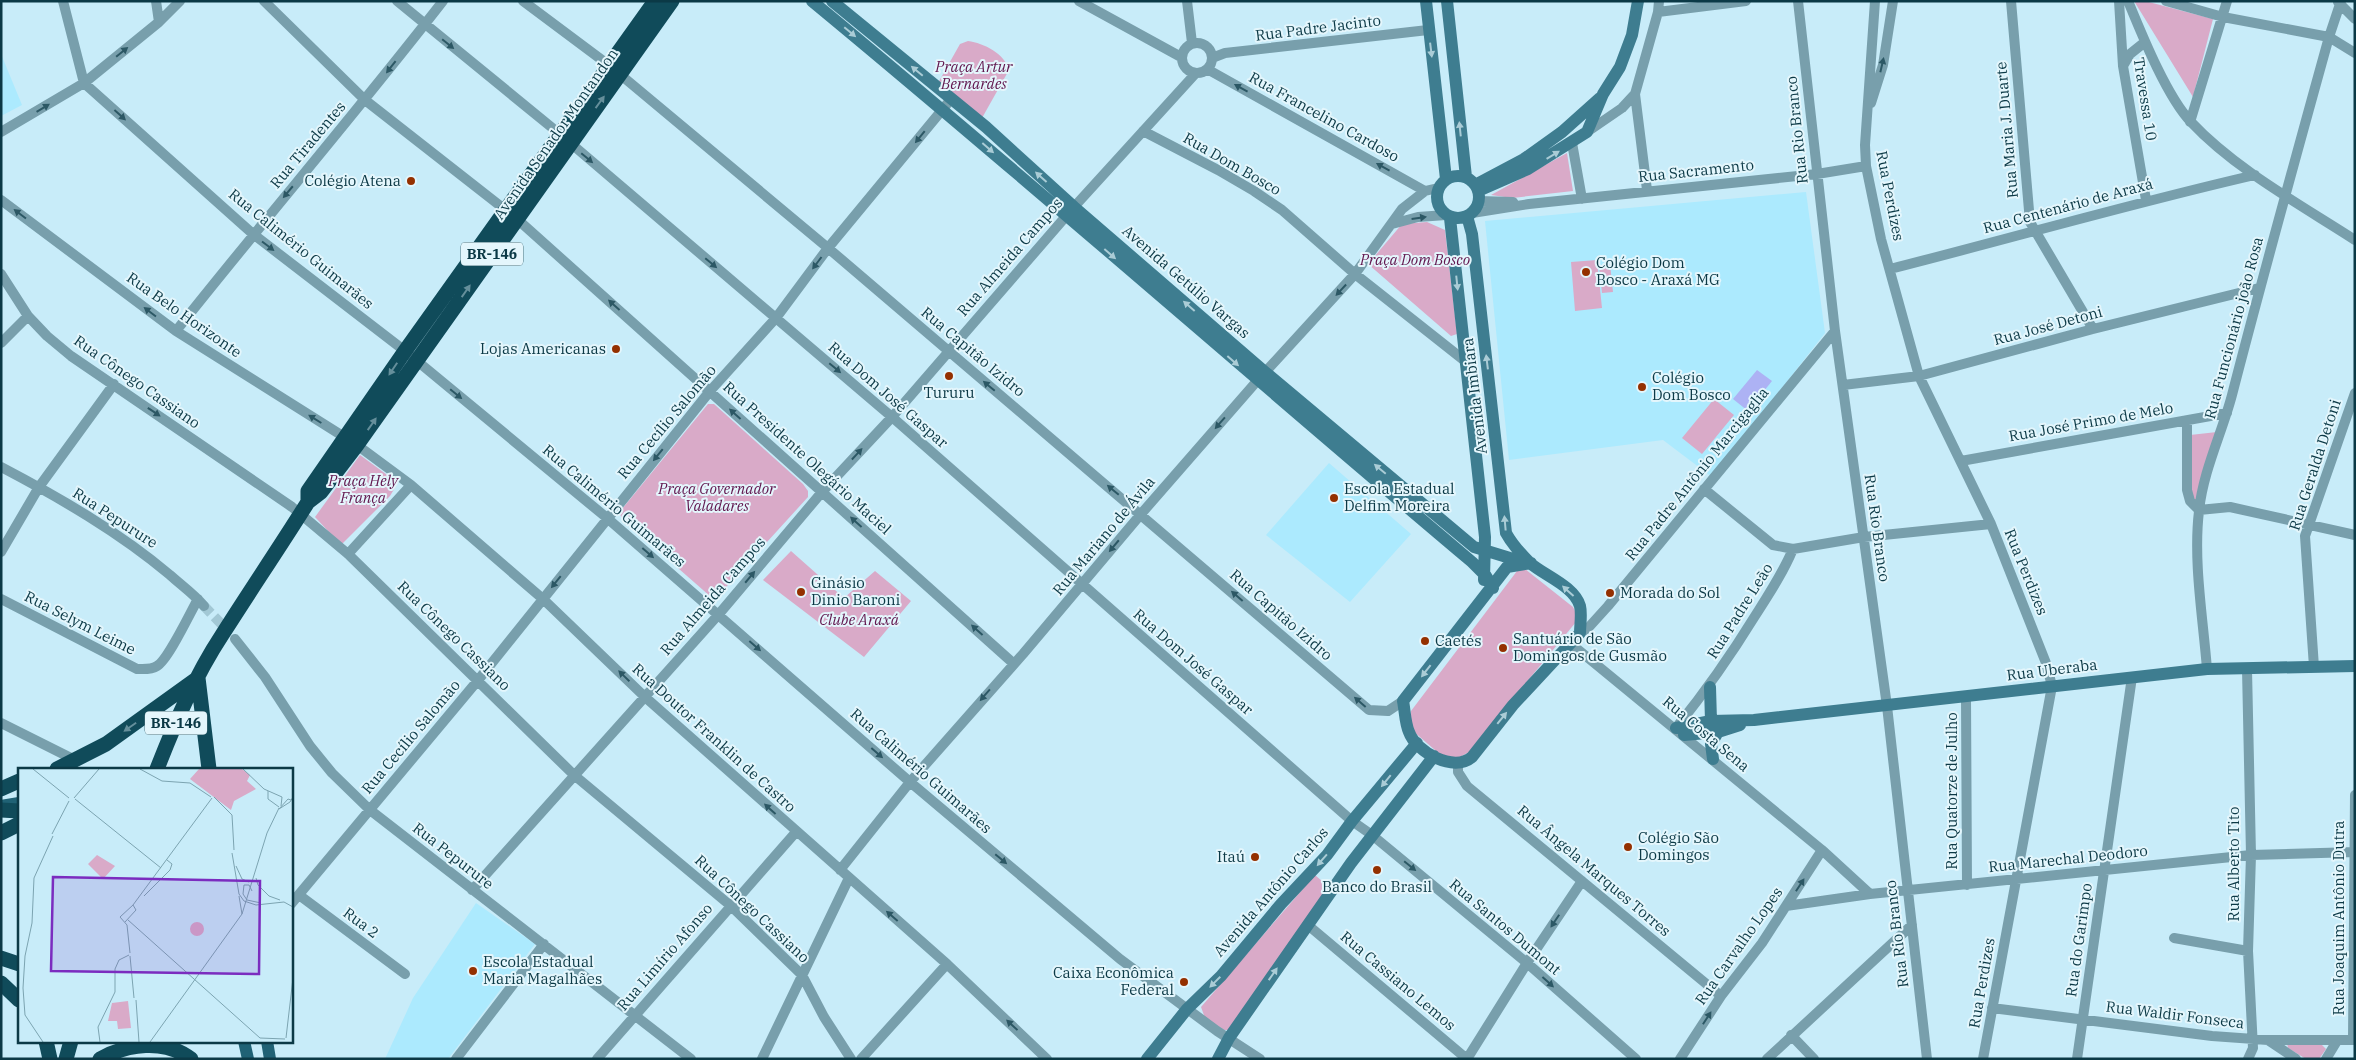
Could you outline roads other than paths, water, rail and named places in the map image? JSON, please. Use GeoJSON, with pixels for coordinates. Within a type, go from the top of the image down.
{"type":"FeatureCollection","features":[{"type":"Feature","properties":{"kind":"highway","name":"Avenida Senador Montandon"},"geometry":{"type":"LineString","coordinates":[[614,71],[655,1]]}},
{"type":"Feature","properties":{"kind":"highway","name":"Avenida Senador Montandon"},"geometry":{"type":"LineString","coordinates":[[157,768],[170,735],[198,678],[221,636],[300,507],[321,492],[351,442],[565,139],[614,71],[672,1]]}},
{"type":"Feature","properties":{"kind":"highway"},"geometry":{"type":"LineString","coordinates":[[59,768],[106,744],[198,678],[209,768]]}},
{"type":"Feature","properties":{"kind":"highway"},"geometry":{"type":"LineString","coordinates":[[1,789],[18,780]]}},
{"type":"Feature","properties":{"kind":"highway"},"geometry":{"type":"LineString","coordinates":[[1,810],[18,811]]}},
{"type":"Feature","properties":{"kind":"highway"},"geometry":{"type":"LineString","coordinates":[[1,833],[18,824]]}},
{"type":"Feature","properties":{"kind":"highway"},"geometry":{"type":"LineString","coordinates":[[1,958],[18,964]]}},
{"type":"Feature","properties":{"kind":"highway"},"geometry":{"type":"LineString","coordinates":[[1,983],[18,999]]}},
{"type":"Feature","properties":{"kind":"highway"},"geometry":{"type":"LineString","coordinates":[[46,1042],[50,1059]]}},
{"type":"Feature","properties":{"kind":"highway"},"geometry":{"type":"LineString","coordinates":[[66,1059],[71,1042]]}},
{"type":"Feature","properties":{"kind":"highway"},"geometry":{"type":"LineString","coordinates":[[100,1059],[114,1051],[134,1045],[164,1047],[191,1059]]}},
{"type":"Feature","properties":{"kind":"main road","name":"Avenida Getúlio Vargas"},"geometry":{"type":"LineString","coordinates":[[812,1],[947,104]]}},
{"type":"Feature","properties":{"kind":"main road","name":"Avenida Getúlio Vargas"},"geometry":{"type":"LineString","coordinates":[[832,1],[1070,212],[1261,376],[1472,562],[1486,576],[1493,588]]}},
{"type":"Feature","properties":{"kind":"main road"},"geometry":{"type":"LineString","coordinates":[[1426,1],[1436,200],[1438,206],[1448,216],[1470,215],[1474,188],[1447,1]]}},
{"type":"Feature","properties":{"kind":"main road"},"geometry":{"type":"LineString","coordinates":[[1474,188],[1572,143],[1587,132],[1603,94],[1620,67],[1632,35],[1638,1]]}},
{"type":"Feature","properties":{"kind":"main road"},"geometry":{"type":"LineString","coordinates":[[1526,164],[1603,94]]}},
{"type":"Feature","properties":{"kind":"main road"},"geometry":{"type":"LineString","coordinates":[[1436,186],[1456,176],[1474,188]]}},
{"type":"Feature","properties":{"kind":"main road","name":"Avenida Imbiara"},"geometry":{"type":"LineString","coordinates":[[1470,215],[1506,533],[1512,544],[1531,563]]}},
{"type":"Feature","properties":{"kind":"main road","name":"Avenida Imbiara"},"geometry":{"type":"LineString","coordinates":[[1448,216],[1486,552],[1486,576]]}},
{"type":"Feature","properties":{"kind":"main road","name":"Avenida Getúlio Vargas"},"geometry":{"type":"LineString","coordinates":[[1261,376],[1474,547],[1486,552],[1531,563]]}},
{"type":"Feature","properties":{"kind":"main road"},"geometry":{"type":"LineString","coordinates":[[1477,472],[1500,470]]}},
{"type":"Feature","properties":{"kind":"main road"},"geometry":{"type":"LineString","coordinates":[[1531,563],[1571,592],[1580,605],[1580,633],[1513,705],[1467,762],[1458,764],[1443,762],[1416,743],[1409,733],[1403,701],[1477,605],[1493,588],[1507,567],[1531,563]]}},
{"type":"Feature","properties":{"kind":"main road"},"geometry":{"type":"LineString","coordinates":[[1477,605],[1486,576]]}},
{"type":"Feature","properties":{"kind":"main road","name":"Rua Uberaba"},"geometry":{"type":"LineString","coordinates":[[1680,732],[1754,720],[2207,669],[2355,666]]}},
{"type":"Feature","properties":{"kind":"main road"},"geometry":{"type":"LineString","coordinates":[[1710,686],[1714,727],[1711,744],[1714,759]]}},
{"type":"Feature","properties":{"kind":"main road","name":"Avenida Antônio Carlos"},"geometry":{"type":"LineString","coordinates":[[1147,1059],[1188,1009],[1221,976],[1281,904],[1327,855],[1352,821],[1416,743]]}},
{"type":"Feature","properties":{"kind":"main road"},"geometry":{"type":"LineString","coordinates":[[1218,1059],[1229,1038],[1372,835],[1434,756]]}},
{"type":"Feature","properties":{"kind":"main road"},"geometry":{"type":"LineString","coordinates":[[1,789],[18,787]]}},
{"type":"Feature","properties":{"kind":"main road"},"geometry":{"type":"LineString","coordinates":[[1,806],[18,803]]}},
{"type":"Feature","properties":{"kind":"main road"},"geometry":{"type":"LineString","coordinates":[[244,1042],[248,1059]]}},
{"type":"Feature","properties":{"kind":"main road"},"geometry":{"type":"LineString","coordinates":[[267,1042],[270,1059]]}},
{"type":"Feature","properties":{"kind":"street"},"geometry":{"type":"LineString","coordinates":[[63,1],[84,83]]}},
{"type":"Feature","properties":{"kind":"street"},"geometry":{"type":"LineString","coordinates":[[156,1],[159,22]]}},
{"type":"Feature","properties":{"kind":"street"},"geometry":{"type":"LineString","coordinates":[[1,132],[84,83],[159,22],[180,1]]}},
{"type":"Feature","properties":{"kind":"street","name":"Rua Presidente Olegário Maciel"},"geometry":{"type":"LineString","coordinates":[[264,1],[365,100],[512,215],[1013,663]]}},
{"type":"Feature","properties":{"kind":"street","name":"Rua Dom José Gaspar"},"geometry":{"type":"LineString","coordinates":[[397,1],[565,139],[892,417],[1352,821]]}},
{"type":"Feature","properties":{"kind":"street","name":"Rua Tiradentes"},"geometry":{"type":"LineString","coordinates":[[176,331],[253,234],[365,100],[443,1]]}},
{"type":"Feature","properties":{"kind":"street","name":"Rua Capitão Izidro"},"geometry":{"type":"LineString","coordinates":[[523,1],[614,71],[828,248],[1368,710],[1388,711],[1403,701]]}},
{"type":"Feature","properties":{"kind":"street"},"geometry":{"type":"LineString","coordinates":[[1079,1],[1181,58]]}},
{"type":"Feature","properties":{"kind":"street"},"geometry":{"type":"LineString","coordinates":[[1187,1],[1192,43]]}},
{"type":"Feature","properties":{"kind":"street"},"geometry":{"type":"LineString","coordinates":[[1647,190],[1636,94],[1658,12],[1659,1]]}},
{"type":"Feature","properties":{"kind":"street"},"geometry":{"type":"LineString","coordinates":[[1658,12],[1746,1]]}},
{"type":"Feature","properties":{"kind":"street","name":"Rua Rio Branco"},"geometry":{"type":"LineString","coordinates":[[1798,1],[1835,331],[1886,706],[1927,1059]]}},
{"type":"Feature","properties":{"kind":"street"},"geometry":{"type":"LineString","coordinates":[[1868,111],[1868,84],[1875,1]]}},
{"type":"Feature","properties":{"kind":"street"},"geometry":{"type":"LineString","coordinates":[[1868,111],[1882,65],[1893,1]]}},
{"type":"Feature","properties":{"kind":"street","name":"Rua Maria J. Duarte"},"geometry":{"type":"LineString","coordinates":[[2011,1],[2030,222],[2093,329]]}},
{"type":"Feature","properties":{"kind":"street","name":"Travessa 10"},"geometry":{"type":"LineString","coordinates":[[2119,1],[2123,66],[2146,200]]}},
{"type":"Feature","properties":{"kind":"street"},"geometry":{"type":"LineString","coordinates":[[2128,1],[2145,42],[2174,99],[2190,122],[2256,175],[2355,240]]}},
{"type":"Feature","properties":{"kind":"street"},"geometry":{"type":"LineString","coordinates":[[2166,1],[2223,16],[2329,37],[2355,53]]}},
{"type":"Feature","properties":{"kind":"street"},"geometry":{"type":"LineString","coordinates":[[2190,122],[2227,1]]}},
{"type":"Feature","properties":{"kind":"street"},"geometry":{"type":"LineString","coordinates":[[2340,2],[2355,19]]}},
{"type":"Feature","properties":{"kind":"street","name":"Rua Funcionário joão Rosa"},"geometry":{"type":"LineString","coordinates":[[2207,669],[2198,550],[2198,510],[2227,413],[2259,288],[2340,2]]}},
{"type":"Feature","properties":{"kind":"street","name":"Rua Padre Jacinto"},"geometry":{"type":"LineString","coordinates":[[1212,58],[1225,54],[1428,30]]}},
{"type":"Feature","properties":{"kind":"street"},"geometry":{"type":"LineString","coordinates":[[2123,66],[2130,54],[2145,42]]}},
{"type":"Feature","properties":{"kind":"street"},"geometry":{"type":"LineString","coordinates":[[1192,43],[1206,46],[1212,58],[1207,69],[1196,74],[1184,67],[1181,58],[1184,48],[1192,43]]}},
{"type":"Feature","properties":{"kind":"street","name":"Rua Francelino Cardoso"},"geometry":{"type":"LineString","coordinates":[[1207,69],[1436,186]]}},
{"type":"Feature","properties":{"kind":"street","name":"Rua Almeida Campos"},"geometry":{"type":"LineString","coordinates":[[472,890],[719,614],[822,492],[892,417],[947,351],[1070,212],[1196,74]]}},
{"type":"Feature","properties":{"kind":"street","name":"Rua Calimério Guimarães"},"geometry":{"type":"LineString","coordinates":[[84,83],[253,234],[411,356],[607,518],[910,782],[1120,959],[1260,1059]]}},
{"type":"Feature","properties":{"kind":"street"},"geometry":{"type":"LineString","coordinates":[[1587,132],[1622,108],[1636,94]]}},
{"type":"Feature","properties":{"kind":"street","name":"Rua Cecílio Salomão"},"geometry":{"type":"LineString","coordinates":[[292,903],[478,679],[710,391],[776,318],[828,248],[947,104]]}},
{"type":"Feature","properties":{"kind":"street","name":"Rua Perdizes"},"geometry":{"type":"LineString","coordinates":[[1868,111],[1865,145],[1866,166],[1890,269],[1919,376],[1991,524],[2046,663],[2052,686],[1983,1059]]}},
{"type":"Feature","properties":{"kind":"street","name":"Rua Dom Bosco"},"geometry":{"type":"LineString","coordinates":[[1143,132],[1254,191],[1282,210],[1355,274],[1465,361]]}},
{"type":"Feature","properties":{"kind":"street"},"geometry":{"type":"LineString","coordinates":[[1572,143],[1582,199]]}},
{"type":"Feature","properties":{"kind":"street","name":"Rua Sacramento"},"geometry":{"type":"LineString","coordinates":[[1529,204],[1647,190],[1817,174],[1866,166]]}},
{"type":"Feature","properties":{"kind":"street","name":"Rua Centenário de Araxá"},"geometry":{"type":"LineString","coordinates":[[1890,269],[2035,232],[2146,200],[2256,175]]}},
{"type":"Feature","properties":{"kind":"street","name":"Rua Mariano de Ávila"},"geometry":{"type":"LineString","coordinates":[[840,870],[910,782],[1082,585],[1141,514],[1261,376],[1355,274],[1402,209],[1436,186]]}},
{"type":"Feature","properties":{"kind":"street"},"geometry":{"type":"LineString","coordinates":[[1474,188],[1529,204]]}},
{"type":"Feature","properties":{"kind":"street","name":"Rua Belo Horizonte"},"geometry":{"type":"LineString","coordinates":[[1,200],[176,331],[351,442]]}},
{"type":"Feature","properties":{"kind":"street"},"geometry":{"type":"LineString","coordinates":[[1470,215],[1529,204]]}},
{"type":"Feature","properties":{"kind":"street"},"geometry":{"type":"LineString","coordinates":[[1392,224],[1418,217],[1448,216]]}},
{"type":"Feature","properties":{"kind":"street","name":"Rua Cônego Cassiano"},"geometry":{"type":"LineString","coordinates":[[1,274],[28,316],[47,336],[71,356],[300,507],[478,679],[574,775],[731,906],[802,976],[824,1017],[851,1059]]}},
{"type":"Feature","properties":{"kind":"street","name":"Rua José Detoni"},"geometry":{"type":"LineString","coordinates":[[1843,386],[1919,376],[2093,329],[2259,288]]}},
{"type":"Feature","properties":{"kind":"street"},"geometry":{"type":"LineString","coordinates":[[1,344],[28,316]]}},
{"type":"Feature","properties":{"kind":"street","name":"Rua Padre Antônio Marcigaglia"},"geometry":{"type":"LineString","coordinates":[[1580,633],[1589,627],[1608,606],[1835,331]]}},
{"type":"Feature","properties":{"kind":"street"},"geometry":{"type":"LineString","coordinates":[[1,552],[39,486],[114,384]]}},
{"type":"Feature","properties":{"kind":"street","name":"Rua Geralda Detoni"},"geometry":{"type":"LineString","coordinates":[[2314,667],[2305,536],[2355,392]]}},
{"type":"Feature","properties":{"kind":"street","name":"Rua José Primo de Melo"},"geometry":{"type":"LineString","coordinates":[[1961,461],[2227,413]]}},
{"type":"Feature","properties":{"kind":"street"},"geometry":{"type":"LineString","coordinates":[[2187,420],[2187,490],[2190,501],[2198,510],[2230,507],[2355,535]]}},
{"type":"Feature","properties":{"kind":"street","name":"Rua Doutor Franklin de Castro"},"geometry":{"type":"LineString","coordinates":[[351,442],[411,485],[543,599],[645,697],[948,964],[1048,1059]]}},
{"type":"Feature","properties":{"kind":"street","name":"Rua Pepurure"},"geometry":{"type":"LineString","coordinates":[[1,467],[39,486],[126,540],[201,603]]}},
{"type":"Feature","properties":{"kind":"street"},"geometry":{"type":"LineString","coordinates":[[348,554],[411,485]]}},
{"type":"Feature","properties":{"kind":"street"},"geometry":{"type":"LineString","coordinates":[[1704,489],[1773,546],[1792,549],[1864,538],[1991,524]]}},
{"type":"Feature","properties":{"kind":"street","name":"Rua Padre Leão"},"geometry":{"type":"LineString","coordinates":[[1680,732],[1785,568],[1792,549]]}},
{"type":"Feature","properties":{"kind":"street","name":"Rua Selym Leime"},"geometry":{"type":"LineString","coordinates":[[1,599],[137,669],[149,669],[158,666],[201,603]]}},
{"type":"Feature","properties":{"kind":"street","name":"Rua Pepurure"},"geometry":{"type":"LineString","coordinates":[[235,639],[265,677],[310,746],[332,773],[370,810],[691,1059]]}},
{"type":"Feature","properties":{"kind":"street","name":"Rua Costa Sena"},"geometry":{"type":"LineString","coordinates":[[1570,642],[1714,759],[1822,850],[1870,894]]}},
{"type":"Feature","properties":{"kind":"street","name":"Rua Alberto Tito"},"geometry":{"type":"LineString","coordinates":[[2247,668],[2251,855],[2248,952],[2253,1048],[2248,1059]]}},
{"type":"Feature","properties":{"kind":"street","name":"Rua do Garimpo"},"geometry":{"type":"LineString","coordinates":[[2077,1059],[2132,677]]}},
{"type":"Feature","properties":{"kind":"street","name":"Rua Quatorze de Julho"},"geometry":{"type":"LineString","coordinates":[[1966,696],[1967,885]]}},
{"type":"Feature","properties":{"kind":"street"},"geometry":{"type":"LineString","coordinates":[[1,723],[75,760]]}},
{"type":"Feature","properties":{"kind":"street","name":"Rua Ângela Marques Torres"},"geometry":{"type":"LineString","coordinates":[[1458,764],[1458,772],[1467,786],[1721,996]]}},
{"type":"Feature","properties":{"kind":"street","name":"Rua Joaquim Antônio Dutra"},"geometry":{"type":"LineString","coordinates":[[2354,1040],[2355,795]]}},
{"type":"Feature","properties":{"kind":"street","name":"Rua Santos Dumont"},"geometry":{"type":"LineString","coordinates":[[1352,821],[1372,835],[1527,963],[1636,1059]]}},
{"type":"Feature","properties":{"kind":"street","name":"Rua Limírio Afonso"},"geometry":{"type":"LineString","coordinates":[[597,1059],[634,1014],[796,832]]}},
{"type":"Feature","properties":{"kind":"street","name":"Rua Carvalho Lopes"},"geometry":{"type":"LineString","coordinates":[[1680,1059],[1721,996],[1762,943],[1822,850]]}},
{"type":"Feature","properties":{"kind":"street","name":"Rua Marechal Deodoro"},"geometry":{"type":"LineString","coordinates":[[1786,906],[1870,894],[1907,892],[2251,855],[2355,852]]}},
{"type":"Feature","properties":{"kind":"street"},"geometry":{"type":"LineString","coordinates":[[762,1059],[849,878]]}},
{"type":"Feature","properties":{"kind":"street"},"geometry":{"type":"LineString","coordinates":[[1467,1059],[1527,963],[1582,881]]}},
{"type":"Feature","properties":{"kind":"street","name":"Rua 2"},"geometry":{"type":"LineString","coordinates":[[299,895],[405,974]]}},
{"type":"Feature","properties":{"kind":"street"},"geometry":{"type":"LineString","coordinates":[[1767,1059],[1912,925]]}},
{"type":"Feature","properties":{"kind":"street","name":"Rua Cassiano Lemos"},"geometry":{"type":"LineString","coordinates":[[1309,926],[1467,1059]]}},
{"type":"Feature","properties":{"kind":"street"},"geometry":{"type":"LineString","coordinates":[[2174,938],[2248,952]]}},
{"type":"Feature","properties":{"kind":"street"},"geometry":{"type":"LineString","coordinates":[[456,1059],[544,944]]}},
{"type":"Feature","properties":{"kind":"street"},"geometry":{"type":"LineString","coordinates":[[861,1059],[948,964]]}},
{"type":"Feature","properties":{"kind":"street","name":"Rua Waldir Fonseca"},"geometry":{"type":"LineString","coordinates":[[1992,1008],[2252,1039],[2354,1040]]}},
{"type":"Feature","properties":{"kind":"street"},"geometry":{"type":"LineString","coordinates":[[1791,1035],[1814,1059]]}},
{"type":"Feature","properties":{"kind":"street"},"geometry":{"type":"LineString","coordinates":[[2268,1040],[2296,1059]]}},
{"type":"Feature","properties":{"kind":"street"},"geometry":{"type":"LineString","coordinates":[[2326,1059],[2336,1041]]}},
{"type":"Feature","properties":{"kind":"tunnel"},"geometry":{"type":"LineString","coordinates":[[204,606],[230,633]]}},
{"type":"Feature","properties":{"kind":"place","name":"Colégio Atena"},"geometry":{"type":"Point","coordinates":[411,181]}},
{"type":"Feature","properties":{"kind":"place","name":"Colégio Dom Bosco - Araxá MG"},"geometry":{"type":"Point","coordinates":[1586,272]}},
{"type":"Feature","properties":{"kind":"place","name":"Lojas Americanas"},"geometry":{"type":"Point","coordinates":[616,349]}},
{"type":"Feature","properties":{"kind":"place","name":"Tururu"},"geometry":{"type":"Point","coordinates":[949,376]}},
{"type":"Feature","properties":{"kind":"place","name":"Colégio Dom Bosco"},"geometry":{"type":"Point","coordinates":[1642,387]}},
{"type":"Feature","properties":{"kind":"place","name":"Escola Estadual Delfim Moreira"},"geometry":{"type":"Point","coordinates":[1334,498]}},
{"type":"Feature","properties":{"kind":"place","name":"Ginásio Dinio Baroni"},"geometry":{"type":"Point","coordinates":[801,592]}},
{"type":"Feature","properties":{"kind":"place","name":"Morada do Sol"},"geometry":{"type":"Point","coordinates":[1610,593]}},
{"type":"Feature","properties":{"kind":"place","name":"Caetés"},"geometry":{"type":"Point","coordinates":[1425,641]}},
{"type":"Feature","properties":{"kind":"place","name":"Santuário de São Domingos de Gusmão"},"geometry":{"type":"Point","coordinates":[1503,648]}},
{"type":"Feature","properties":{"kind":"place","name":"Colégio São Domingos"},"geometry":{"type":"Point","coordinates":[1628,847]}},
{"type":"Feature","properties":{"kind":"place","name":"Itaú"},"geometry":{"type":"Point","coordinates":[1255,857]}},
{"type":"Feature","properties":{"kind":"place","name":"Banco do Brasil"},"geometry":{"type":"Point","coordinates":[1377,870]}},
{"type":"Feature","properties":{"kind":"place","name":"Escola Estadual Maria Magalhães"},"geometry":{"type":"Point","coordinates":[473,971]}},
{"type":"Feature","properties":{"kind":"place","name":"Caixa Econômica Federal"},"geometry":{"type":"Point","coordinates":[1184,982]}},
{"type":"Feature","properties":{"kind":"park label","name":"Praça Artur Bernardes"},"geometry":{"type":"Point","coordinates":[974,76]}},
{"type":"Feature","properties":{"kind":"park label","name":"Praça Dom Bosco"},"geometry":{"type":"Point","coordinates":[1415,260]}},
{"type":"Feature","properties":{"kind":"park label","name":"Praça Hely França"},"geometry":{"type":"Point","coordinates":[363,490]}},
{"type":"Feature","properties":{"kind":"park label","name":"Praça Governador Valadares"},"geometry":{"type":"Point","coordinates":[717,498]}},
{"type":"Feature","properties":{"kind":"park label","name":"Clube Araxá"},"geometry":{"type":"Point","coordinates":[859,620]}}]}
